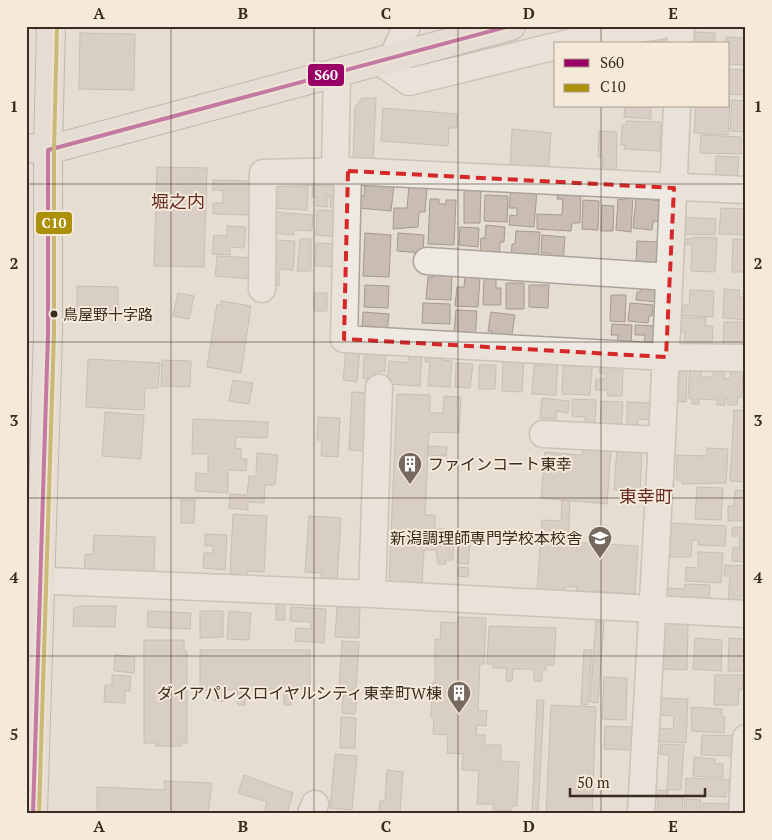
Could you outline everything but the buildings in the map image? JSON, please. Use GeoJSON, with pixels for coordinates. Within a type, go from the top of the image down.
{"type":"FeatureCollection","features":[{"type":"Feature","properties":{"kind":"main road"},"geometry":{"type":"LineString","coordinates":[[33,814],[32,581],[48,333],[37,149],[51,26]]}},
{"type":"Feature","properties":{"kind":"main road"},"geometry":{"type":"LineString","coordinates":[[37,149],[386,61],[511,26]]}},
{"type":"Feature","properties":{"kind":"street"},"geometry":{"type":"LineString","coordinates":[[386,61],[392,26]]}},
{"type":"Feature","properties":{"kind":"street"},"geometry":{"type":"LineString","coordinates":[[386,61],[407,26]]}},
{"type":"Feature","properties":{"kind":"street"},"geometry":{"type":"LineString","coordinates":[[571,42],[594,36],[659,26]]}},
{"type":"Feature","properties":{"kind":"street"},"geometry":{"type":"LineString","coordinates":[[680,42],[681,26]]}},
{"type":"Feature","properties":{"kind":"street"},"geometry":{"type":"LineString","coordinates":[[386,61],[409,82],[554,46]]}},
{"type":"Feature","properties":{"kind":"street"},"geometry":{"type":"LineString","coordinates":[[337,73],[342,172],[344,340],[666,357],[746,358]]}},
{"type":"Feature","properties":{"kind":"street"},"geometry":{"type":"LineString","coordinates":[[641,814],[662,440],[677,108]]}},
{"type":"Feature","properties":{"kind":"street"},"geometry":{"type":"LineString","coordinates":[[262,289],[263,173],[342,172],[746,190]]}},
{"type":"Feature","properties":{"kind":"street"},"geometry":{"type":"LineString","coordinates":[[427,261],[669,277]]}},
{"type":"Feature","properties":{"kind":"street"},"geometry":{"type":"LineString","coordinates":[[372,594],[379,388]]}},
{"type":"Feature","properties":{"kind":"street"},"geometry":{"type":"LineString","coordinates":[[542,434],[662,440]]}},
{"type":"Feature","properties":{"kind":"street"},"geometry":{"type":"LineString","coordinates":[[32,581],[372,594],[746,614]]}},
{"type":"Feature","properties":{"kind":"street"},"geometry":{"type":"LineString","coordinates":[[742,814],[746,738]]}},
{"type":"Feature","properties":{"kind":"highlighted area"},"geometry":{"type":"Polygon","coordinates":[[[348,171],[674,188],[666,357],[344,339],[348,171]]]}},
{"type":"Feature","properties":{"kind":"transit line","name":"C10"},"geometry":{"type":"LineString","coordinates":[[39,814],[54,333],[54,150],[57,26]]}},
{"type":"Feature","properties":{"kind":"transit line","name":"S60"},"geometry":{"type":"LineString","coordinates":[[33,814],[48,333],[48,150],[510,26]]}},
{"type":"Feature","properties":{"kind":"place","name":"鳥屋野十字路"},"geometry":{"type":"Point","coordinates":[54,314]}},
{"type":"Feature","properties":{"kind":"place","name":"ファインコート東幸"},"geometry":{"type":"Point","coordinates":[410,485]}},
{"type":"Feature","properties":{"kind":"place","name":"新潟調理師専門学校本校舎"},"geometry":{"type":"Point","coordinates":[600,559]}},
{"type":"Feature","properties":{"kind":"place","name":"ダイアパレスロイヤルシティ東幸町W棟"},"geometry":{"type":"Point","coordinates":[459,714]}},
{"type":"Feature","properties":{"kind":"district","name":"堀之内"},"geometry":{"type":"Point","coordinates":[178,201]}},
{"type":"Feature","properties":{"kind":"district","name":"東幸町"},"geometry":{"type":"Point","coordinates":[646,496]}}]}
